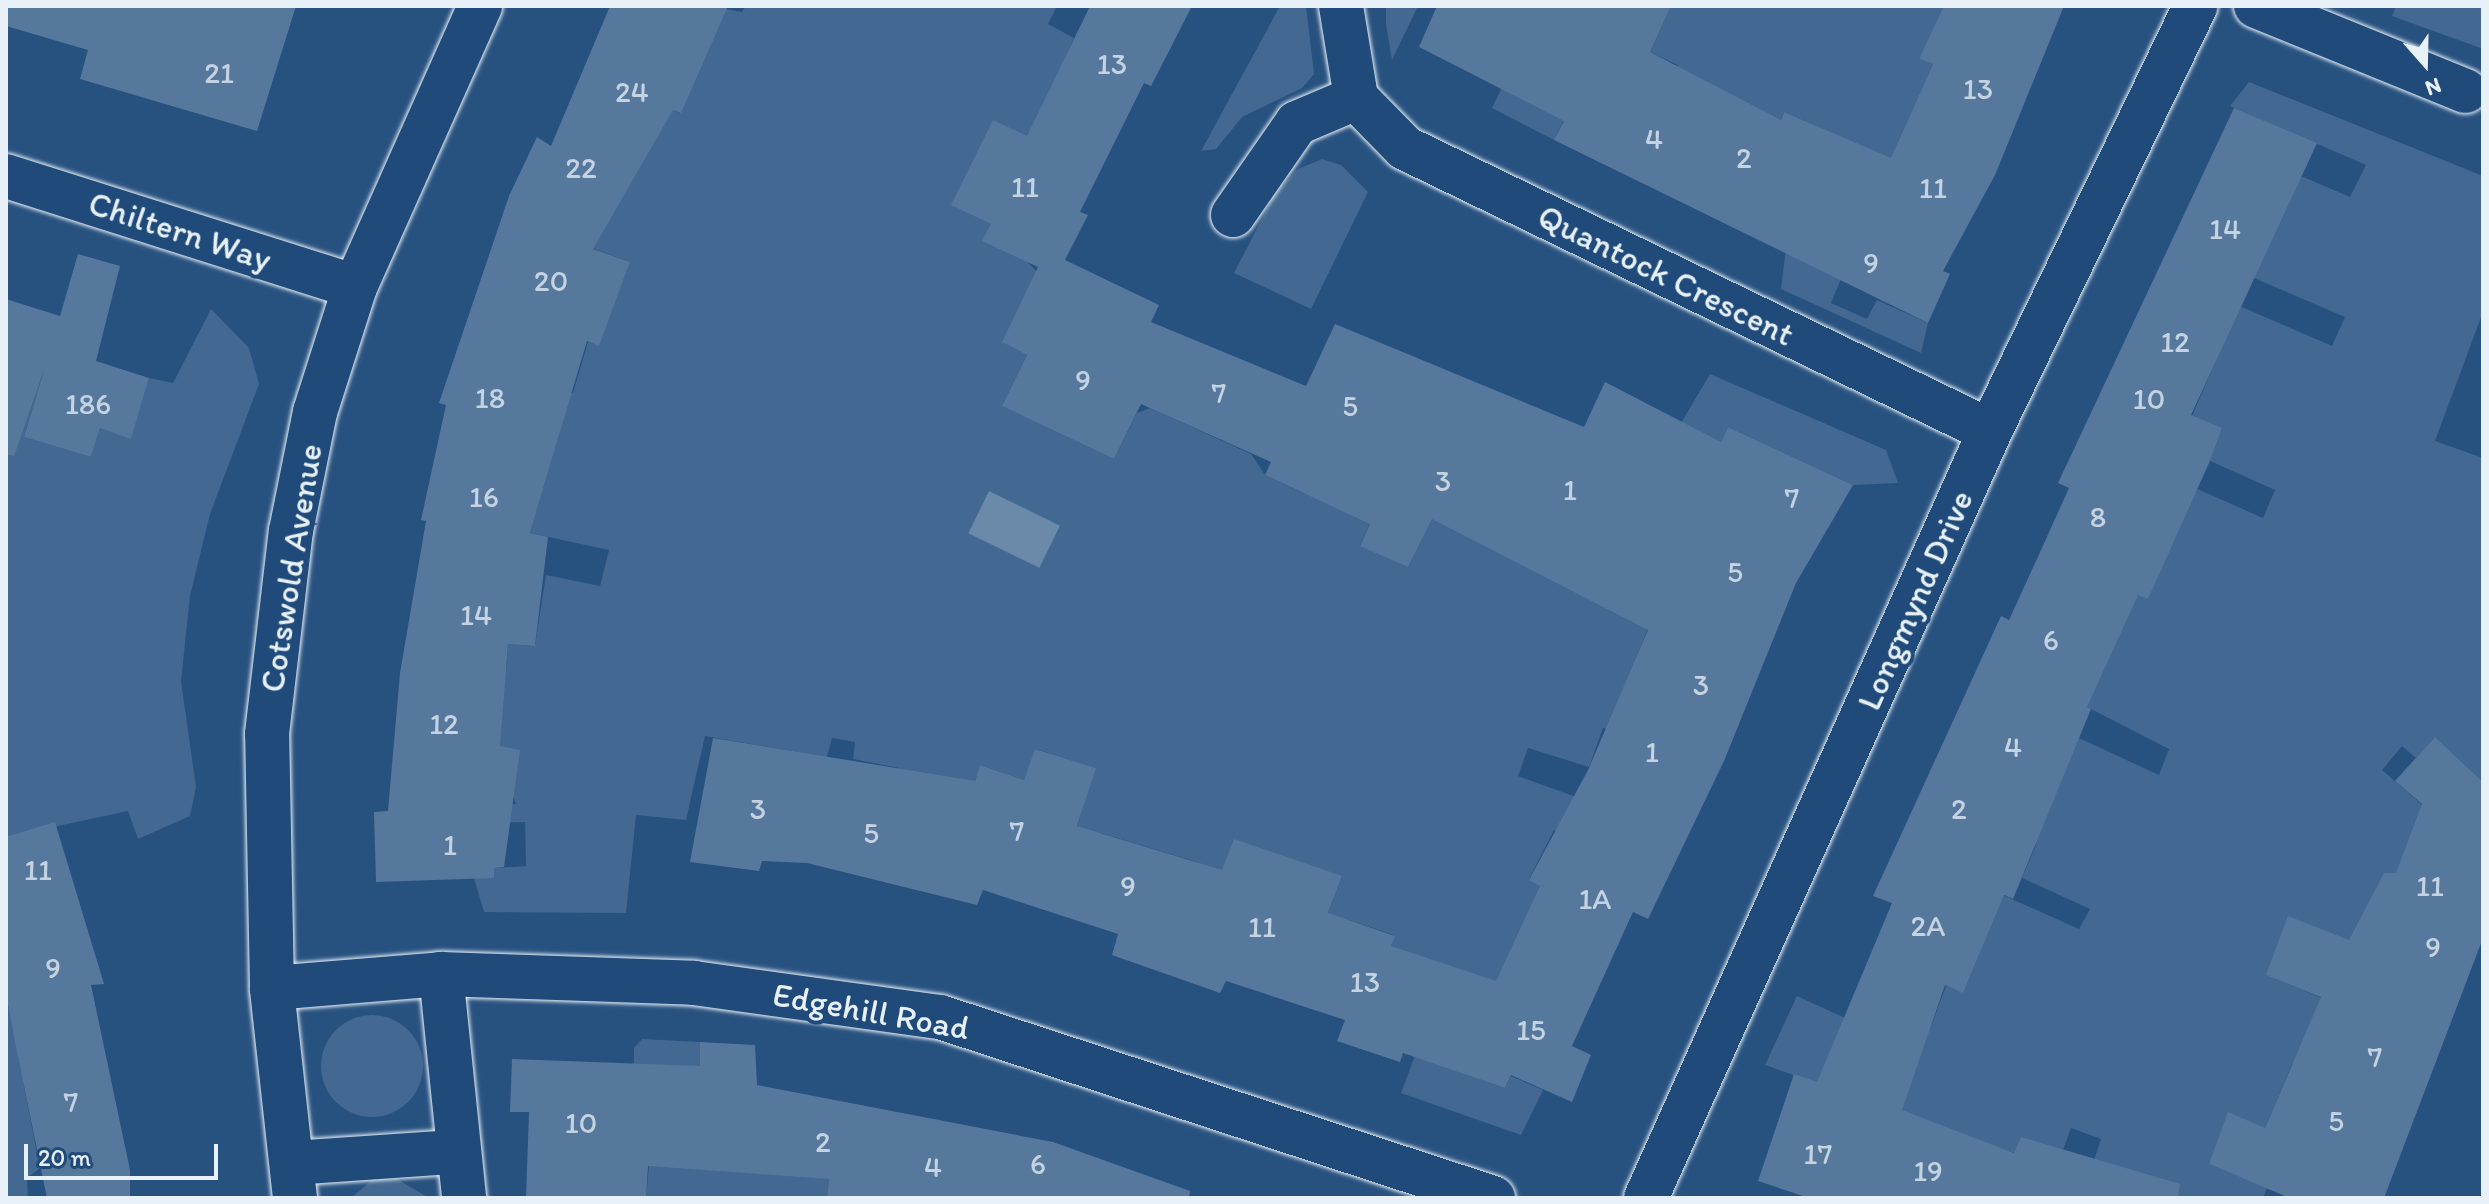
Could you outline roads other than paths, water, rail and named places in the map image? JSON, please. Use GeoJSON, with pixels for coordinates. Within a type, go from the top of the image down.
{"type":"FeatureCollection","features":[{"type":"Feature","properties":{"kind":"street","name":"Cotswold Avenue"},"geometry":{"type":"LineString","coordinates":[[455,1152],[294,1180],[272,988],[267,734],[275,632],[315,412],[355,287],[480,6]]}},
{"type":"Feature","properties":{"kind":"street"},"geometry":{"type":"LineString","coordinates":[[1233,215],[1297,123],[1356,98],[1341,6]]}},
{"type":"Feature","properties":{"kind":"street","name":"Longmynd Drive"},"geometry":{"type":"LineString","coordinates":[[1646,1198],[1990,431],[2195,6]]}},
{"type":"Feature","properties":{"kind":"street"},"geometry":{"type":"LineString","coordinates":[[2256,6],[2465,91]]}},
{"type":"Feature","properties":{"kind":"street","name":"Quantock Crescent"},"geometry":{"type":"LineString","coordinates":[[1356,98],[1405,148],[1990,431]]}},
{"type":"Feature","properties":{"kind":"street","name":"Chiltern Way"},"geometry":{"type":"LineString","coordinates":[[6,176],[355,287]]}},
{"type":"Feature","properties":{"kind":"street"},"geometry":{"type":"LineString","coordinates":[[441,974],[455,1152],[464,1198]]}},
{"type":"Feature","properties":{"kind":"street","name":"Edgehill Road"},"geometry":{"type":"LineString","coordinates":[[272,988],[441,974],[694,983],[940,1017],[1493,1198]]}}]}
